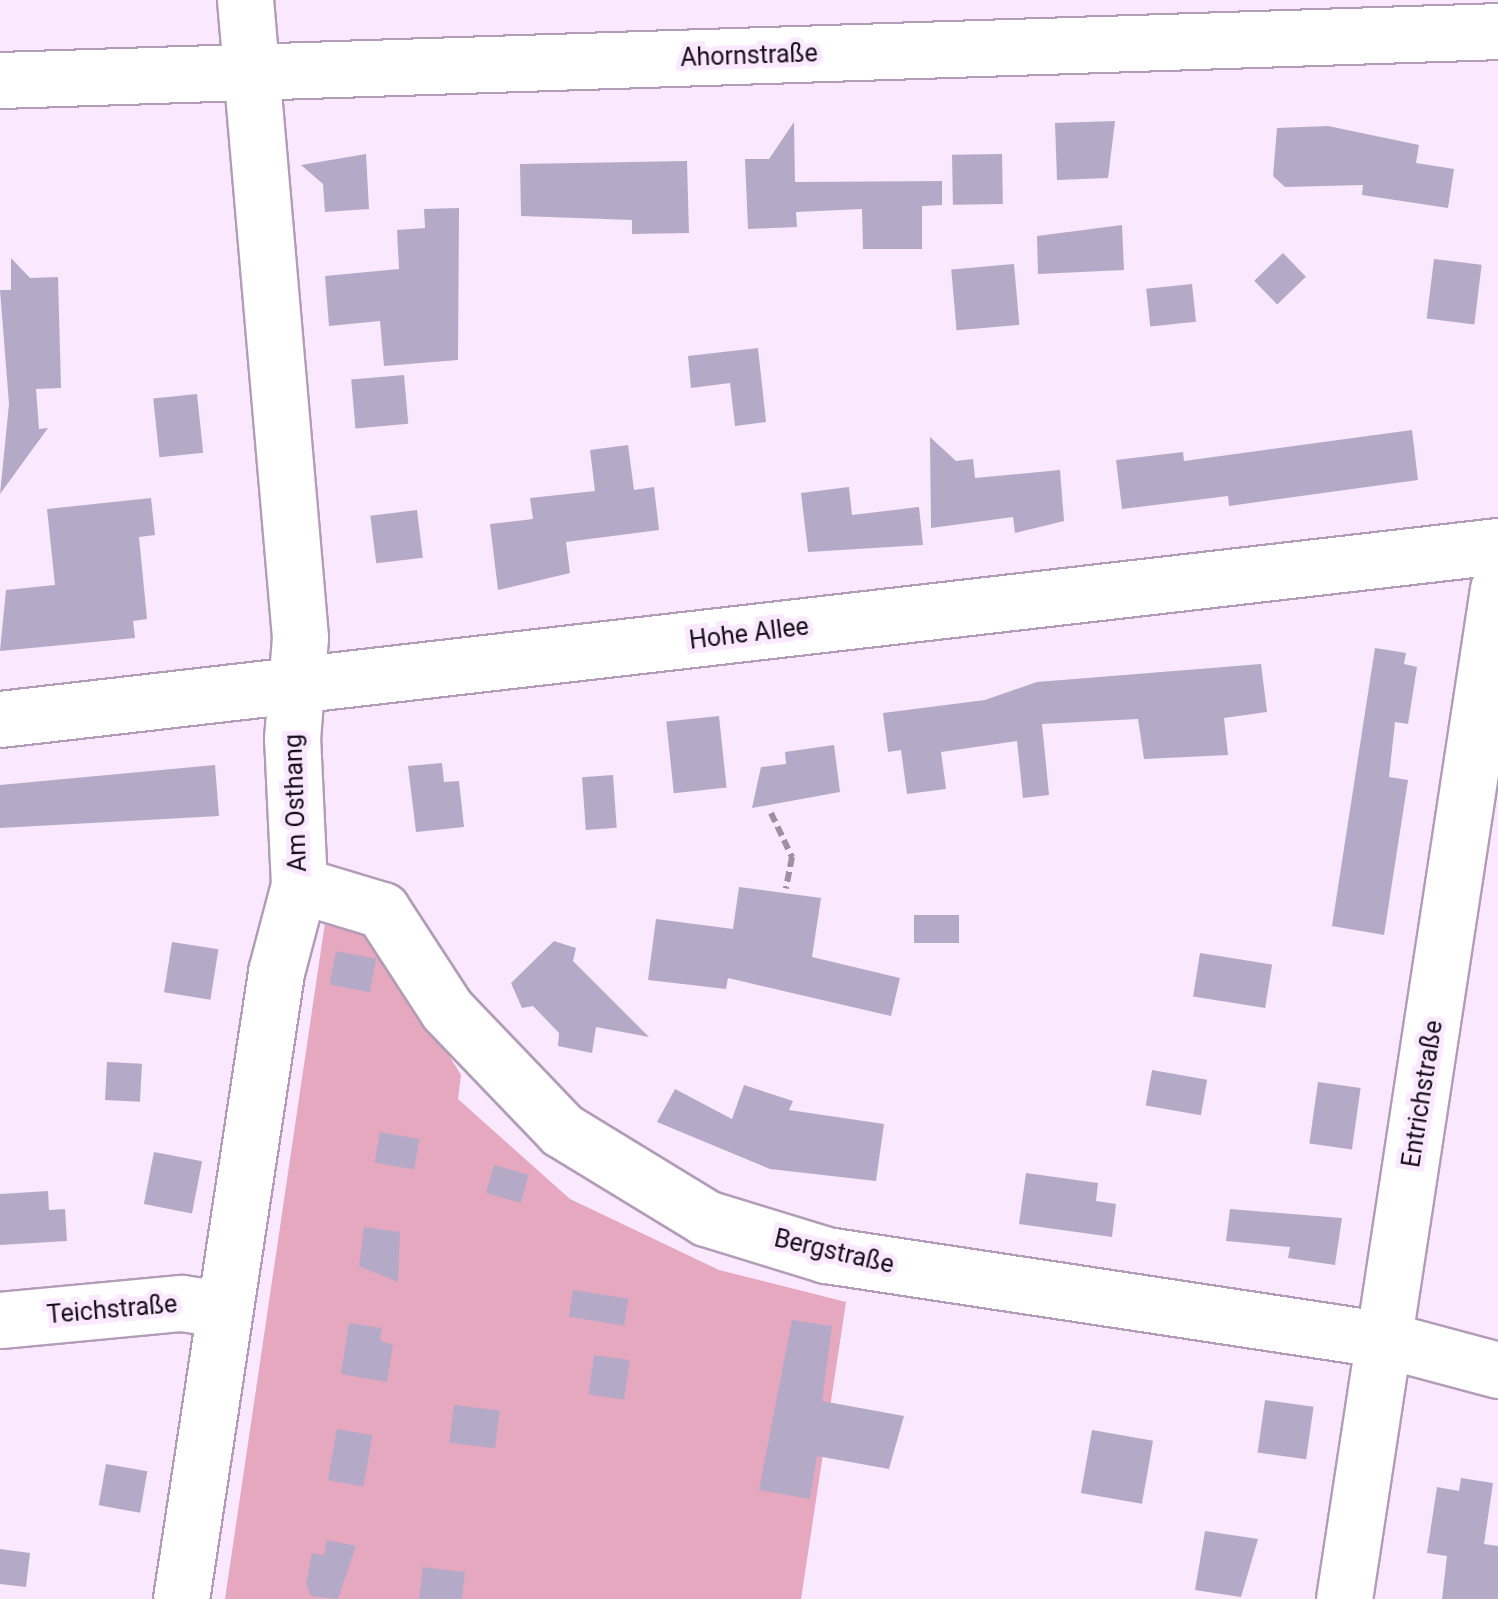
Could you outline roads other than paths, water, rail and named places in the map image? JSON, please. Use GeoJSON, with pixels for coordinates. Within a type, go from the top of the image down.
{"type":"FeatureCollection","features":[{"type":"Feature","properties":{"kind":"street","name":"Am Osthang"},"geometry":{"type":"LineString","coordinates":[[182,1599],[224,1309],[299,886],[295,692],[300,637],[247,72],[245,0]]}},
{"type":"Feature","properties":{"kind":"street","name":"Ahornstraße"},"geometry":{"type":"LineString","coordinates":[[0,80],[1498,31]]}},
{"type":"Feature","properties":{"kind":"street","name":"Hohe Allee"},"geometry":{"type":"LineString","coordinates":[[0,719],[295,692],[1498,546]]}},
{"type":"Feature","properties":{"kind":"street","name":"Entrichstraße"},"geometry":{"type":"LineString","coordinates":[[1344,1599],[1498,589]]}},
{"type":"Feature","properties":{"kind":"street","name":"Bergstraße"},"geometry":{"type":"LineString","coordinates":[[299,886],[382,910],[447,1010],[562,1130],[706,1218],[826,1256],[1386,1340],[1498,1370]]}},
{"type":"Feature","properties":{"kind":"street","name":"Teichstraße"},"geometry":{"type":"LineString","coordinates":[[0,1320],[182,1303],[224,1309]]}}]}
